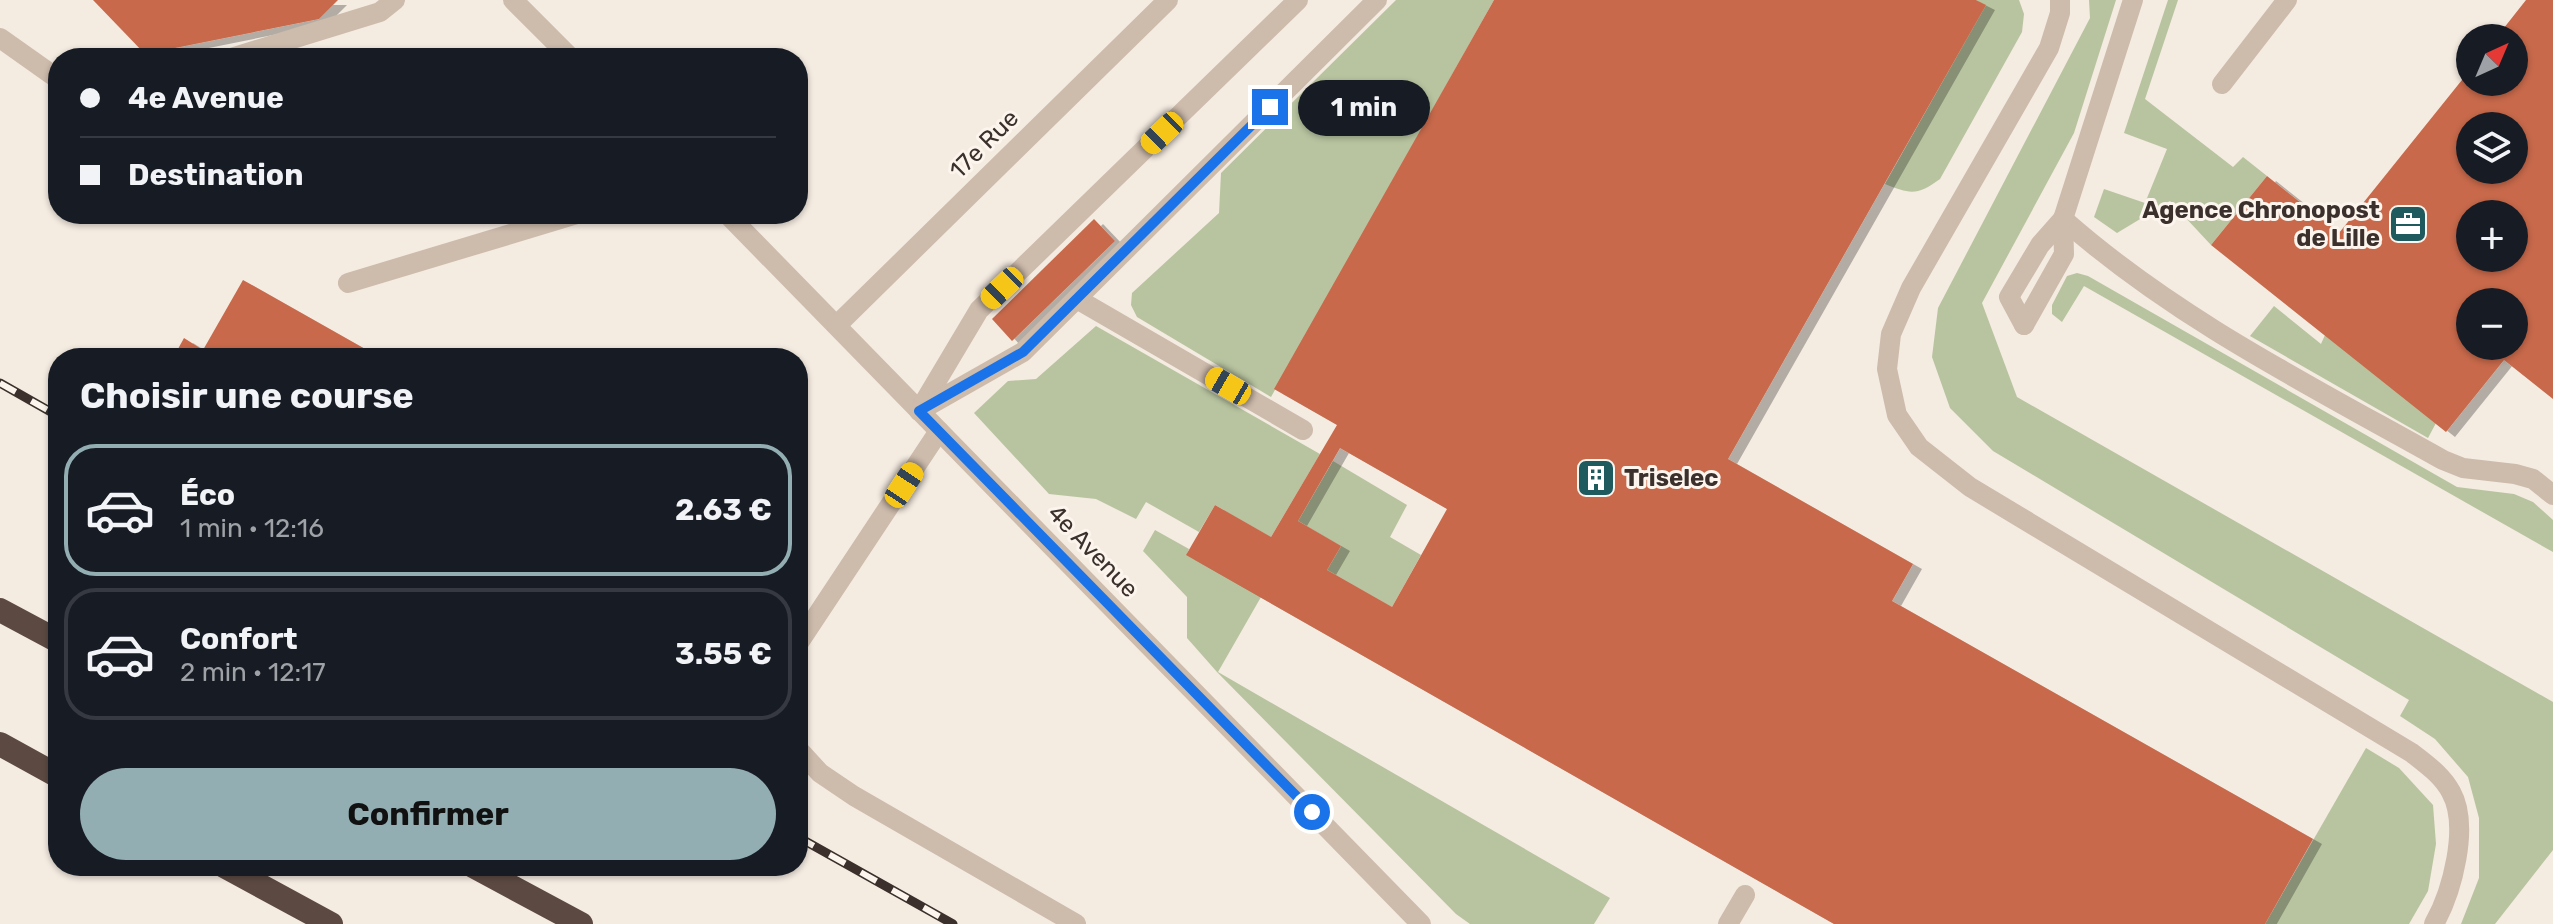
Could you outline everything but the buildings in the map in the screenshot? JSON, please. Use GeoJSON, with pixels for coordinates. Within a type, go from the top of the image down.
{"type":"FeatureCollection","features":[{"type":"Feature","properties":{"kind":"highway"},"geometry":{"type":"LineString","coordinates":[[0,610],[48,636]]}},
{"type":"Feature","properties":{"kind":"highway"},"geometry":{"type":"LineString","coordinates":[[0,744],[48,770]]}},
{"type":"Feature","properties":{"kind":"highway"},"geometry":{"type":"LineString","coordinates":[[242,876],[331,924]]}},
{"type":"Feature","properties":{"kind":"highway"},"geometry":{"type":"LineString","coordinates":[[492,876],[581,924]]}},
{"type":"Feature","properties":{"kind":"lane"},"geometry":{"type":"LineString","coordinates":[[263,48],[380,12],[395,0]]}},
{"type":"Feature","properties":{"kind":"lane"},"geometry":{"type":"LineString","coordinates":[[513,0],[561,48]]}},
{"type":"Feature","properties":{"kind":"lane","name":"17e Rue"},"geometry":{"type":"LineString","coordinates":[[837,325],[1168,0]]}},
{"type":"Feature","properties":{"kind":"lane"},"geometry":{"type":"LineString","coordinates":[[919,411],[979,310],[1298,0]]}},
{"type":"Feature","properties":{"kind":"lane"},"geometry":{"type":"LineString","coordinates":[[919,411],[1023,352],[1377,0]]}},
{"type":"Feature","properties":{"kind":"lane"},"geometry":{"type":"LineString","coordinates":[[2060,0],[2060,13],[2049,48],[1911,288],[1891,334],[1887,369],[1897,415],[1919,447],[1970,487],[2398,745],[2438,774],[2453,795],[2458,837],[2457,865],[2443,909],[2434,924]]}},
{"type":"Feature","properties":{"kind":"lane"},"geometry":{"type":"LineString","coordinates":[[2133,0],[2063,219],[2107,258],[2247,350],[2443,460],[2463,468],[2497,470],[2524,476],[2533,479],[2553,495]]}},
{"type":"Feature","properties":{"kind":"lane"},"geometry":{"type":"LineString","coordinates":[[2222,84],[2287,0]]}},
{"type":"Feature","properties":{"kind":"lane"},"geometry":{"type":"LineString","coordinates":[[0,38],[48,72]]}},
{"type":"Feature","properties":{"kind":"lane"},"geometry":{"type":"LineString","coordinates":[[348,283],[544,224]]}},
{"type":"Feature","properties":{"kind":"lane","name":"4e Avenue"},"geometry":{"type":"LineString","coordinates":[[737,224],[1421,924]]}},
{"type":"Feature","properties":{"kind":"lane"},"geometry":{"type":"LineString","coordinates":[[1077,299],[1303,430]]}},
{"type":"Feature","properties":{"kind":"lane"},"geometry":{"type":"LineString","coordinates":[[808,629],[939,431]]}},
{"type":"Feature","properties":{"kind":"lane"},"geometry":{"type":"LineString","coordinates":[[808,760],[820,773],[854,796],[1076,924]]}},
{"type":"Feature","properties":{"kind":"lane"},"geometry":{"type":"LineString","coordinates":[[1728,924],[1745,895]]}},
{"type":"Feature","properties":{"kind":"green space"},"geometry":{"type":"Polygon","coordinates":[[[1396,0],[1494,0],[1271,397],[1137,317],[1131,305],[1132,293],[1219,213],[1221,173],[1396,0]]]}},
{"type":"Feature","properties":{"kind":"green space"},"geometry":{"type":"Polygon","coordinates":[[[1976,0],[2019,0],[2024,14],[2022,32],[1940,179],[1913,192],[1885,184],[1985,6],[1976,0]]]}},
{"type":"Feature","properties":{"kind":"green space"},"geometry":{"type":"Polygon","coordinates":[[[2089,0],[2116,0],[2074,133],[1982,303],[2017,397],[2553,702],[2553,850],[2495,924],[2461,924],[2479,878],[2479,818],[2468,777],[2435,739],[2400,716],[2409,700],[1993,451],[1950,408],[1932,357],[1938,308],[2090,18],[2089,0]]]}},
{"type":"Feature","properties":{"kind":"green space"},"geometry":{"type":"Polygon","coordinates":[[[2168,0],[2178,0],[2145,99],[2233,167],[2243,157],[2267,176],[2211,245],[2170,201],[2117,233],[2094,217],[2104,189],[2145,203],[2167,149],[2124,133],[2168,0]]]}},
{"type":"Feature","properties":{"kind":"green space"},"geometry":{"type":"Polygon","coordinates":[[[2077,273],[2088,276],[2457,487],[2514,494],[2533,502],[2553,520],[2553,552],[2084,286],[2062,322],[2052,314],[2052,305],[2067,276],[2077,273]]]}},
{"type":"Feature","properties":{"kind":"green space"},"geometry":{"type":"Polygon","coordinates":[[[2274,306],[2321,344],[2325,335],[2436,423],[2428,438],[2250,336],[2274,306]]]}},
{"type":"Feature","properties":{"kind":"green space"},"geometry":{"type":"Polygon","coordinates":[[[1096,326],[1320,454],[1271,537],[1215,505],[1199,532],[1146,502],[1136,519],[1096,499],[1049,494],[974,413],[1008,381],[1036,379],[1096,326]]]}},
{"type":"Feature","properties":{"kind":"green space"},"geometry":{"type":"Polygon","coordinates":[[[1333,461],[1407,505],[1390,537],[1421,555],[1392,607],[1327,570],[1341,546],[1298,521],[1333,461]]]}},
{"type":"Feature","properties":{"kind":"green space"},"geometry":{"type":"Polygon","coordinates":[[[1155,530],[1189,549],[1187,554],[1261,597],[1218,672],[1610,898],[1594,924],[1470,924],[1456,914],[1217,672],[1187,638],[1187,597],[1143,551],[1155,530]]]}},
{"type":"Feature","properties":{"kind":"green space"},"geometry":{"type":"Polygon","coordinates":[[[2366,748],[2399,768],[2433,805],[2436,844],[2428,891],[2409,924],[2265,924],[2366,748]]]}},
{"type":"Feature","properties":{"kind":"railway"},"geometry":{"type":"LineString","coordinates":[[0,383],[48,410]]}},
{"type":"Feature","properties":{"kind":"railway"},"geometry":{"type":"LineString","coordinates":[[808,843],[953,924]]}},
{"type":"Feature","properties":{"kind":"place","name":"Agence Chronopost de Lille"},"geometry":{"type":"Point","coordinates":[2408,224]}},
{"type":"Feature","properties":{"kind":"place","name":"Triselec"},"geometry":{"type":"Point","coordinates":[1596,478]}},
{"type":"Feature","properties":{"kind":"route"},"geometry":{"type":"LineString","coordinates":[[1270,107],[1023,352],[919,411],[1312,812]]}}]}
